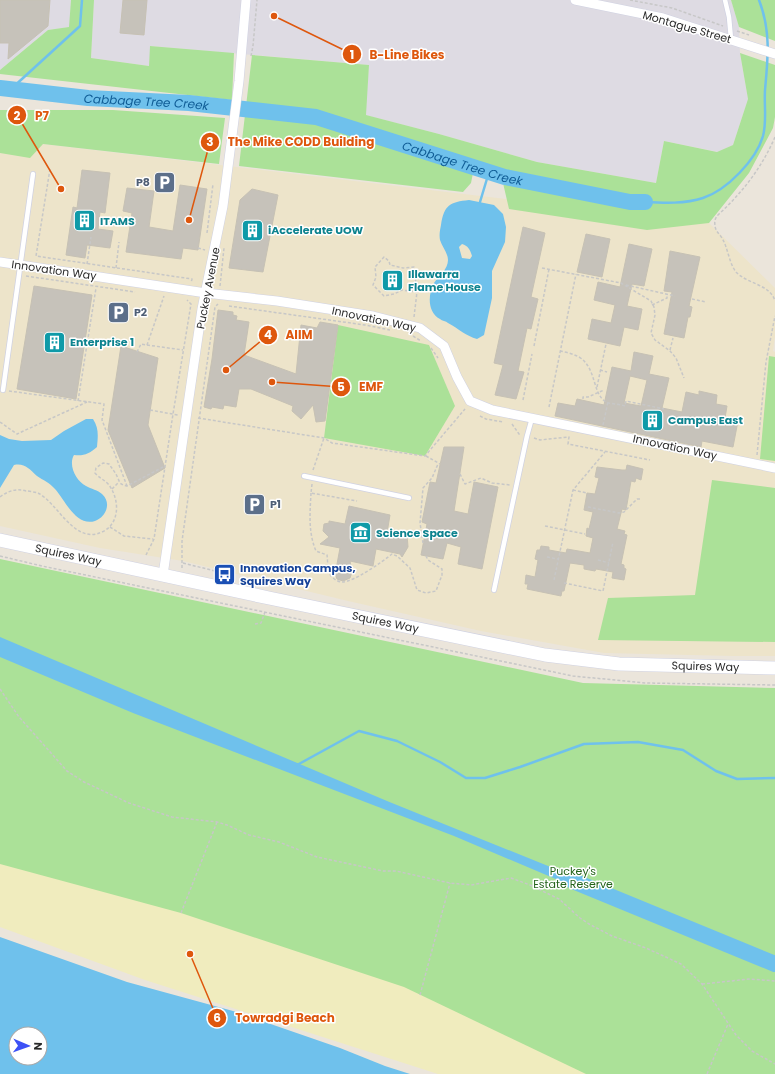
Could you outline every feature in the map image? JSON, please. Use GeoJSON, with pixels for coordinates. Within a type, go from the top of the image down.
{"type":"FeatureCollection","features":[{"type":"Feature","properties":{"kind":"main road","name":"Squires Way"},"geometry":{"type":"LineString","coordinates":[[0,540],[269,598],[545,655],[619,664],[775,668]]}},
{"type":"Feature","properties":{"kind":"street","name":"Puckey Avenue"},"geometry":{"type":"LineString","coordinates":[[163,575],[206,293],[221,223],[239,82],[246,0]]}},
{"type":"Feature","properties":{"kind":"street","name":"Montague Street"},"geometry":{"type":"LineString","coordinates":[[575,0],[663,18],[775,54]]}},
{"type":"Feature","properties":{"kind":"street","name":"Innovation Way"},"geometry":{"type":"LineString","coordinates":[[0,262],[206,293],[277,301],[366,315],[420,328],[444,346],[457,377],[470,401],[492,410],[775,468]]}},
{"type":"Feature","properties":{"kind":"lane"},"geometry":{"type":"LineString","coordinates":[[725,0],[730,28],[734,40]]}},
{"type":"Feature","properties":{"kind":"lane"},"geometry":{"type":"LineString","coordinates":[[2,390],[33,174]]}},
{"type":"Feature","properties":{"kind":"lane"},"geometry":{"type":"LineString","coordinates":[[494,590],[532,418]]}},
{"type":"Feature","properties":{"kind":"lane"},"geometry":{"type":"LineString","coordinates":[[304,476],[409,498]]}},
{"type":"Feature","properties":{"kind":"path"},"geometry":{"type":"LineString","coordinates":[[250,59],[253,46],[257,0]]}},
{"type":"Feature","properties":{"kind":"path"},"geometry":{"type":"LineString","coordinates":[[630,0],[672,8],[738,31]]}},
{"type":"Feature","properties":{"kind":"path"},"geometry":{"type":"LineString","coordinates":[[775,137],[766,156],[745,188],[718,214],[715,218],[714,224],[716,231],[722,238],[736,272],[768,290],[774,297],[775,301]]}},
{"type":"Feature","properties":{"kind":"path"},"geometry":{"type":"LineString","coordinates":[[50,169],[36,256],[197,279]]}},
{"type":"Feature","properties":{"kind":"path"},"geometry":{"type":"LineString","coordinates":[[207,235],[213,184]]}},
{"type":"Feature","properties":{"kind":"path"},"geometry":{"type":"LineString","coordinates":[[88,264],[91,237]]}},
{"type":"Feature","properties":{"kind":"path"},"geometry":{"type":"LineString","coordinates":[[116,268],[119,242]]}},
{"type":"Feature","properties":{"kind":"path"},"geometry":{"type":"LineString","coordinates":[[198,248],[205,250]]}},
{"type":"Feature","properties":{"kind":"path"},"geometry":{"type":"LineString","coordinates":[[417,292],[402,290],[394,294],[384,296],[373,285],[376,277],[375,267],[384,257],[389,261],[390,265],[403,268],[414,267],[417,292],[415,314],[410,334],[422,342]]}},
{"type":"Feature","properties":{"kind":"path"},"geometry":{"type":"LineString","coordinates":[[542,268],[612,281],[675,296]]}},
{"type":"Feature","properties":{"kind":"path"},"geometry":{"type":"LineString","coordinates":[[534,346],[549,269]]}},
{"type":"Feature","properties":{"kind":"path"},"geometry":{"type":"LineString","coordinates":[[549,406],[576,274]]}},
{"type":"Feature","properties":{"kind":"path"},"geometry":{"type":"LineString","coordinates":[[26,276],[141,293]]}},
{"type":"Feature","properties":{"kind":"path"},"geometry":{"type":"LineString","coordinates":[[146,555],[154,540],[191,304],[187,300],[192,279]]}},
{"type":"Feature","properties":{"kind":"path"},"geometry":{"type":"LineString","coordinates":[[624,285],[651,301],[654,315],[652,333],[655,340],[670,351],[676,358],[684,378]]}},
{"type":"Feature","properties":{"kind":"path"},"geometry":{"type":"LineString","coordinates":[[78,400],[96,287]]}},
{"type":"Feature","properties":{"kind":"path"},"geometry":{"type":"LineString","coordinates":[[652,305],[666,298],[667,294]]}},
{"type":"Feature","properties":{"kind":"path"},"geometry":{"type":"LineString","coordinates":[[147,345],[164,296]]}},
{"type":"Feature","properties":{"kind":"path"},"geometry":{"type":"LineString","coordinates":[[692,299],[706,302]]}},
{"type":"Feature","properties":{"kind":"path"},"geometry":{"type":"LineString","coordinates":[[218,304],[215,307],[182,541],[183,563],[227,574]]}},
{"type":"Feature","properties":{"kind":"path"},"geometry":{"type":"LineString","coordinates":[[226,305],[395,331]]}},
{"type":"Feature","properties":{"kind":"path"},"geometry":{"type":"LineString","coordinates":[[757,456],[766,362],[775,316]]}},
{"type":"Feature","properties":{"kind":"path"},"geometry":{"type":"LineString","coordinates":[[670,351],[673,338]]}},
{"type":"Feature","properties":{"kind":"path"},"geometry":{"type":"LineString","coordinates":[[137,352],[141,344],[183,350]]}},
{"type":"Feature","properties":{"kind":"path"},"geometry":{"type":"LineString","coordinates":[[596,388],[606,344]]}},
{"type":"Feature","properties":{"kind":"path"},"geometry":{"type":"LineString","coordinates":[[429,346],[441,361]]}},
{"type":"Feature","properties":{"kind":"path"},"geometry":{"type":"LineString","coordinates":[[560,351],[579,357],[588,366],[594,377],[598,393],[608,402],[625,406],[626,401],[664,409]]}},
{"type":"Feature","properties":{"kind":"path"},"geometry":{"type":"LineString","coordinates":[[523,400],[532,354]]}},
{"type":"Feature","properties":{"kind":"path"},"geometry":{"type":"LineString","coordinates":[[600,370],[607,372]]}},
{"type":"Feature","properties":{"kind":"path"},"geometry":{"type":"LineString","coordinates":[[2,390],[104,404],[102,420],[127,486]]}},
{"type":"Feature","properties":{"kind":"path"},"geometry":{"type":"LineString","coordinates":[[583,399],[583,397],[588,397],[604,390]]}},
{"type":"Feature","properties":{"kind":"path"},"geometry":{"type":"LineString","coordinates":[[0,422],[18,434],[87,402]]}},
{"type":"Feature","properties":{"kind":"path"},"geometry":{"type":"LineString","coordinates":[[603,425],[608,402]]}},
{"type":"Feature","properties":{"kind":"path"},"geometry":{"type":"LineString","coordinates":[[425,456],[466,408]]}},
{"type":"Feature","properties":{"kind":"path"},"geometry":{"type":"LineString","coordinates":[[150,410],[324,438],[332,443],[425,456],[439,464],[432,478],[423,488],[420,523],[423,543]]}},
{"type":"Feature","properties":{"kind":"path"},"geometry":{"type":"LineString","coordinates":[[479,415],[486,419],[504,422]]}},
{"type":"Feature","properties":{"kind":"path"},"geometry":{"type":"LineString","coordinates":[[509,424],[514,424],[519,434],[540,440],[569,437],[568,444],[650,460]]}},
{"type":"Feature","properties":{"kind":"path"},"geometry":{"type":"LineString","coordinates":[[554,580],[573,490],[605,452]]}},
{"type":"Feature","properties":{"kind":"path"},"geometry":{"type":"LineString","coordinates":[[0,497],[8,491],[20,489],[38,493],[75,529],[84,534],[98,534],[110,527],[115,520],[117,512],[115,497],[107,482],[95,473],[96,468],[104,464],[109,464],[120,482],[127,486]]}},
{"type":"Feature","properties":{"kind":"path"},"geometry":{"type":"LineString","coordinates":[[127,486],[165,466]]}},
{"type":"Feature","properties":{"kind":"path"},"geometry":{"type":"LineString","coordinates":[[460,474],[465,484],[481,478],[492,483],[516,487]]}},
{"type":"Feature","properties":{"kind":"path"},"geometry":{"type":"LineString","coordinates":[[111,489],[120,482]]}},
{"type":"Feature","properties":{"kind":"path"},"geometry":{"type":"LineString","coordinates":[[573,490],[587,493]]}},
{"type":"Feature","properties":{"kind":"path"},"geometry":{"type":"LineString","coordinates":[[311,494],[310,525],[312,542],[316,551],[327,555],[328,570],[331,576],[336,580],[344,582],[356,577],[382,562],[392,554],[397,556],[410,568],[417,590],[426,593],[436,591],[442,575],[442,569],[428,560],[426,556]]}},
{"type":"Feature","properties":{"kind":"path"},"geometry":{"type":"LineString","coordinates":[[588,507],[619,513],[624,512],[637,499],[641,499]]}},
{"type":"Feature","properties":{"kind":"path"},"geometry":{"type":"LineString","coordinates":[[545,526],[585,534]]}},
{"type":"Feature","properties":{"kind":"path"},"geometry":{"type":"LineString","coordinates":[[110,527],[124,536],[154,540]]}},
{"type":"Feature","properties":{"kind":"path"},"geometry":{"type":"LineString","coordinates":[[564,583],[604,591],[613,542]]}},
{"type":"Feature","properties":{"kind":"path"},"geometry":{"type":"LineString","coordinates":[[0,556],[176,594]]}},
{"type":"Feature","properties":{"kind":"path"},"geometry":{"type":"LineString","coordinates":[[547,557],[558,559]]}},
{"type":"Feature","properties":{"kind":"path"},"geometry":{"type":"LineString","coordinates":[[598,560],[609,563]]}},
{"type":"Feature","properties":{"kind":"path"},"geometry":{"type":"LineString","coordinates":[[255,624],[261,623],[265,612]]}},
{"type":"Feature","properties":{"kind":"path"},"geometry":{"type":"LineString","coordinates":[[0,689],[35,737],[67,771],[84,782],[129,803],[172,817],[217,822],[249,835],[279,842],[317,857],[382,871],[396,871],[471,886],[511,878],[530,885],[559,899],[580,918],[612,936],[646,948],[681,964],[702,984],[736,1035],[752,1051],[775,1064]]}},
{"type":"Feature","properties":{"kind":"path"},"geometry":{"type":"LineString","coordinates":[[181,913],[217,822]]}},
{"type":"Feature","properties":{"kind":"path"},"geometry":{"type":"LineString","coordinates":[[420,995],[450,883]]}},
{"type":"Feature","properties":{"kind":"path"},"geometry":{"type":"LineString","coordinates":[[702,984],[750,979],[775,981]]}},
{"type":"Feature","properties":{"kind":"path"},"geometry":{"type":"LineString","coordinates":[[707,1074],[728,1024]]}},
{"type":"Feature","properties":{"kind":"shaded area"},"geometry":{"type":"Polygon","coordinates":[[[0,0],[71,0],[70,27],[48,30],[0,70],[0,0]]]}},
{"type":"Feature","properties":{"kind":"shaded area"},"geometry":{"type":"Polygon","coordinates":[[[94,0],[731,0],[739,27],[740,53],[748,99],[733,145],[718,152],[664,141],[656,183],[537,162],[365,115],[369,65],[151,46],[149,66],[91,58],[94,0]]]}},
{"type":"Feature","properties":{"kind":"shaded area"},"geometry":{"type":"Polygon","coordinates":[[[0,139],[709,223],[775,288],[775,336],[773,351],[775,352],[775,656],[604,653],[481,631],[348,601],[183,561],[100,548],[0,526],[0,139]]]}},
{"type":"Feature","properties":{"kind":"green space"},"geometry":{"type":"Polygon","coordinates":[[[71,0],[94,0],[91,58],[149,66],[150,46],[234,53],[232,100],[0,74],[0,70],[48,30],[69,27],[71,0]]]}},
{"type":"Feature","properties":{"kind":"green space"},"geometry":{"type":"Polygon","coordinates":[[[731,0],[775,0],[775,41],[739,27],[731,0]]]}},
{"type":"Feature","properties":{"kind":"green space"},"geometry":{"type":"Polygon","coordinates":[[[740,53],[775,65],[775,117],[773,128],[749,173],[709,223],[647,230],[509,209],[503,183],[473,173],[471,183],[463,192],[239,166],[252,55],[369,65],[366,115],[537,162],[656,183],[664,141],[717,152],[733,145],[748,99],[740,53]]]}},
{"type":"Feature","properties":{"kind":"green space"},"geometry":{"type":"Polygon","coordinates":[[[0,110],[113,110],[225,118],[219,164],[43,144],[30,158],[0,153],[0,110]]]}},
{"type":"Feature","properties":{"kind":"green space"},"geometry":{"type":"Polygon","coordinates":[[[338,325],[429,345],[455,406],[425,456],[324,438],[338,325]]]}},
{"type":"Feature","properties":{"kind":"green space"},"geometry":{"type":"Polygon","coordinates":[[[769,356],[775,357],[775,461],[760,459],[769,356]]]}},
{"type":"Feature","properties":{"kind":"green space"},"geometry":{"type":"Polygon","coordinates":[[[712,480],[775,488],[775,642],[598,640],[608,598],[695,595],[712,480]]]}},
{"type":"Feature","properties":{"kind":"green space","name":"Puckey's Estate Reserve"},"geometry":{"type":"Polygon","coordinates":[[[0,559],[583,683],[775,688],[775,1074],[566,1074],[0,911],[0,559]]]}},
{"type":"Feature","properties":{"kind":"sand"},"geometry":{"type":"Polygon","coordinates":[[[0,864],[181,913],[404,987],[586,1074],[438,1074],[145,980],[0,927],[0,864]]]}},
{"type":"Feature","properties":{"kind":"water"},"geometry":{"type":"Polygon","coordinates":[[[469,200],[494,205],[503,214],[506,227],[505,242],[492,271],[492,298],[484,335],[477,339],[441,320],[433,312],[430,302],[432,287],[448,263],[447,255],[440,238],[442,218],[449,206],[457,202],[469,200]],[[462,244],[459,247],[462,258],[470,259],[472,256],[470,251],[462,244]]]}},
{"type":"Feature","properties":{"kind":"water"},"geometry":{"type":"Polygon","coordinates":[[[86,419],[93,419],[96,426],[98,436],[97,447],[86,454],[74,455],[72,463],[76,477],[82,484],[100,493],[107,501],[105,513],[99,519],[88,522],[82,520],[72,511],[49,483],[21,465],[14,465],[0,488],[0,435],[9,439],[22,441],[51,440],[86,419]]]}},
{"type":"Feature","properties":{"kind":"water"},"geometry":{"type":"Polygon","coordinates":[[[0,637],[387,801],[595,885],[591,894],[454,836],[133,713],[0,657],[0,637]]]}},
{"type":"Feature","properties":{"kind":"water"},"geometry":{"type":"Polygon","coordinates":[[[0,937],[127,982],[233,1011],[410,1074],[0,1074],[0,937]]]}},
{"type":"Feature","properties":{"kind":"building"},"geometry":{"type":"Polygon","coordinates":[[[0,0],[50,0],[48,26],[8,59],[9,43],[0,43],[0,0]]]}},
{"type":"Feature","properties":{"kind":"building"},"geometry":{"type":"Polygon","coordinates":[[[123,0],[147,0],[144,35],[120,33],[123,0]]]}},
{"type":"Feature","properties":{"kind":"building","name":"ITAMS"},"geometry":{"type":"Polygon","coordinates":[[[82,170],[110,173],[105,213],[100,212],[98,229],[113,231],[110,248],[87,245],[85,258],[66,255],[73,207],[77,208],[82,170]]]}},
{"type":"Feature","properties":{"kind":"building"},"geometry":{"type":"Polygon","coordinates":[[[180,185],[207,189],[198,250],[183,248],[181,259],[126,252],[132,213],[123,211],[127,188],[154,191],[149,227],[173,231],[180,185]]]}},
{"type":"Feature","properties":{"kind":"building","name":"iAccelerate UOW"},"geometry":{"type":"Polygon","coordinates":[[[252,189],[278,195],[263,272],[229,268],[240,200],[252,189]]]}},
{"type":"Feature","properties":{"kind":"building"},"geometry":{"type":"Polygon","coordinates":[[[523,227],[545,233],[531,297],[538,299],[531,329],[527,328],[518,371],[524,372],[516,399],[495,395],[503,365],[494,363],[523,227]]]}},
{"type":"Feature","properties":{"kind":"building"},"geometry":{"type":"Polygon","coordinates":[[[586,234],[610,239],[602,277],[577,272],[586,234]]]}},
{"type":"Feature","properties":{"kind":"building"},"geometry":{"type":"Polygon","coordinates":[[[629,244],[652,249],[644,286],[632,284],[627,306],[642,309],[638,330],[624,327],[620,346],[588,339],[592,319],[611,323],[615,305],[594,300],[598,282],[620,287],[629,244]]]}},
{"type":"Feature","properties":{"kind":"building"},"geometry":{"type":"Polygon","coordinates":[[[670,251],[700,257],[689,306],[692,307],[690,317],[688,317],[684,338],[664,334],[672,292],[664,291],[670,251]]]}},
{"type":"Feature","properties":{"kind":"building","name":"Illawarra Flame House"},"geometry":{"type":"Polygon","coordinates":[[[384,271],[401,273],[398,289],[386,287],[386,278],[383,278],[384,271]]]}},
{"type":"Feature","properties":{"kind":"building","name":"Enterprise 1"},"geometry":{"type":"Polygon","coordinates":[[[34,286],[92,295],[76,399],[17,389],[34,286]]]}},
{"type":"Feature","properties":{"kind":"building"},"geometry":{"type":"Polygon","coordinates":[[[218,310],[233,312],[233,315],[237,316],[236,320],[249,322],[244,355],[296,374],[301,325],[317,328],[320,322],[338,325],[325,421],[316,422],[313,405],[301,419],[292,411],[293,406],[251,389],[239,389],[236,407],[224,405],[223,409],[212,407],[211,409],[204,407],[218,310]]]}},
{"type":"Feature","properties":{"kind":"building"},"geometry":{"type":"Polygon","coordinates":[[[121,346],[158,358],[148,425],[165,468],[132,488],[108,430],[121,346]]]}},
{"type":"Feature","properties":{"kind":"building","name":"Campus East"},"geometry":{"type":"Polygon","coordinates":[[[634,352],[653,356],[649,374],[669,378],[662,408],[682,412],[686,392],[699,395],[699,391],[717,395],[716,404],[727,406],[725,418],[738,421],[733,447],[702,441],[701,447],[555,416],[558,403],[575,406],[577,399],[604,405],[612,367],[631,371],[634,352]],[[630,376],[624,403],[641,406],[647,380],[630,376]]]}},
{"type":"Feature","properties":{"kind":"building"},"geometry":{"type":"Polygon","coordinates":[[[444,447],[464,447],[454,511],[468,514],[474,482],[498,487],[482,569],[458,564],[461,547],[447,543],[443,559],[421,555],[427,524],[422,522],[430,482],[436,483],[444,447]]]}},
{"type":"Feature","properties":{"kind":"building"},"geometry":{"type":"Polygon","coordinates":[[[627,465],[643,469],[641,480],[636,478],[635,482],[631,481],[626,510],[622,509],[617,529],[625,531],[624,534],[627,535],[621,564],[624,565],[624,568],[626,569],[624,580],[612,578],[613,572],[596,569],[595,571],[584,569],[584,565],[570,563],[564,591],[562,591],[561,596],[527,589],[528,584],[525,584],[526,575],[535,577],[538,560],[535,559],[537,550],[540,550],[541,546],[549,547],[549,550],[566,553],[567,549],[590,553],[593,538],[586,536],[587,528],[589,529],[593,512],[584,510],[587,493],[595,494],[599,478],[595,477],[597,467],[626,470],[627,465]]]}},
{"type":"Feature","properties":{"kind":"building"},"geometry":{"type":"Polygon","coordinates":[[[349,506],[390,515],[387,533],[403,536],[407,534],[408,547],[402,557],[400,554],[376,549],[373,566],[350,561],[352,572],[350,578],[343,581],[337,579],[334,571],[340,548],[320,544],[329,537],[323,531],[324,524],[329,523],[329,521],[345,524],[349,506]]]}},
{"type":"Feature","properties":{"kind":"waterway"},"geometry":{"type":"LineString","coordinates":[[11,89],[80,26],[82,0]]}},
{"type":"Feature","properties":{"kind":"waterway","name":"Cabbage Tree Creek"},"geometry":{"type":"LineString","coordinates":[[645,202],[682,202],[703,198],[722,188],[731,181],[754,155],[763,136],[765,125],[768,45],[763,11],[759,0]]}},
{"type":"Feature","properties":{"kind":"waterway","name":"Cabbage Tree Creek"},"geometry":{"type":"LineString","coordinates":[[0,88],[88,98],[189,103],[316,117],[505,177],[630,202],[645,202]]}},
{"type":"Feature","properties":{"kind":"waterway"},"geometry":{"type":"LineString","coordinates":[[480,202],[489,172]]}},
{"type":"Feature","properties":{"kind":"waterway"},"geometry":{"type":"LineString","coordinates":[[297,765],[359,731],[397,741],[440,762],[466,778],[485,778],[584,744],[638,742],[683,750],[716,771],[737,779],[775,778]]}},
{"type":"Feature","properties":{"kind":"waterway"},"geometry":{"type":"LineString","coordinates":[[573,881],[775,964]]}},
{"type":"Feature","properties":{"kind":"place","name":"B-Line Bikes"},"geometry":{"type":"Point","coordinates":[274,16]}},
{"type":"Feature","properties":{"kind":"place","name":"P8"},"geometry":{"type":"Point","coordinates":[165,182]}},
{"type":"Feature","properties":{"kind":"place","name":"P7"},"geometry":{"type":"Point","coordinates":[61,189]}},
{"type":"Feature","properties":{"kind":"place","name":"The Mike CODD Building"},"geometry":{"type":"Point","coordinates":[189,220]}},
{"type":"Feature","properties":{"kind":"place","name":"ITAMS"},"geometry":{"type":"Point","coordinates":[85,221]}},
{"type":"Feature","properties":{"kind":"place","name":"iAccelerate UOW"},"geometry":{"type":"Point","coordinates":[253,230]}},
{"type":"Feature","properties":{"kind":"place","name":"Illawarra Flame House"},"geometry":{"type":"Point","coordinates":[392,280]}},
{"type":"Feature","properties":{"kind":"place","name":"P2"},"geometry":{"type":"Point","coordinates":[118,312]}},
{"type":"Feature","properties":{"kind":"place","name":"Enterprise 1"},"geometry":{"type":"Point","coordinates":[55,342]}},
{"type":"Feature","properties":{"kind":"place","name":"AIIM"},"geometry":{"type":"Point","coordinates":[226,370]}},
{"type":"Feature","properties":{"kind":"place","name":"EMF"},"geometry":{"type":"Point","coordinates":[272,382]}},
{"type":"Feature","properties":{"kind":"place","name":"Campus East"},"geometry":{"type":"Point","coordinates":[652,420]}},
{"type":"Feature","properties":{"kind":"place","name":"P1"},"geometry":{"type":"Point","coordinates":[254,504]}},
{"type":"Feature","properties":{"kind":"place","name":"Science Space"},"geometry":{"type":"Point","coordinates":[360,533]}},
{"type":"Feature","properties":{"kind":"place","name":"Innovation Campus, Squires Way"},"geometry":{"type":"Point","coordinates":[224,574]}},
{"type":"Feature","properties":{"kind":"place","name":"Towradgi Beach"},"geometry":{"type":"Point","coordinates":[190,954]}}]}
